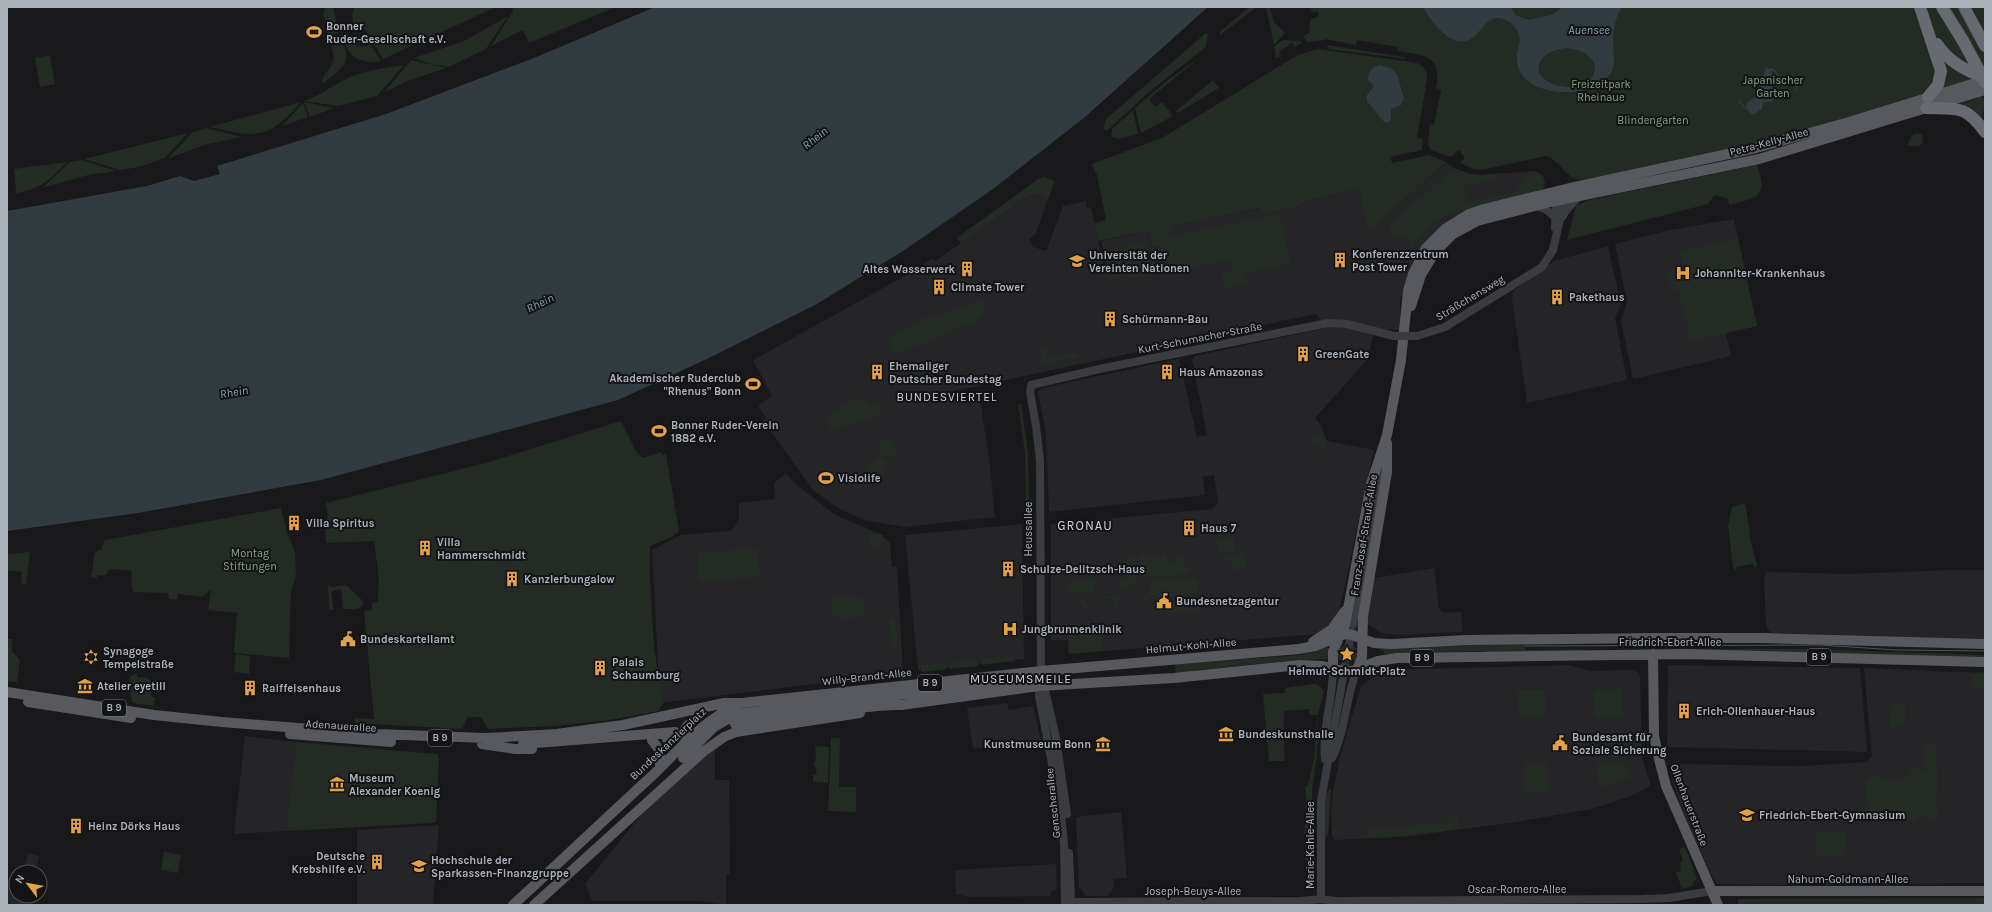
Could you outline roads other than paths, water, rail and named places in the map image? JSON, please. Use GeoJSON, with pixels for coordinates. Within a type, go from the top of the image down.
{"type":"FeatureCollection","features":[{"type":"Feature","properties":{"kind":"highway"},"geometry":{"type":"LineString","coordinates":[[1920,7],[1941,71],[1938,85],[1927,103],[1964,110],[1976,119],[1985,132]]}},
{"type":"Feature","properties":{"kind":"highway"},"geometry":{"type":"LineString","coordinates":[[1942,7],[1985,80]]}},
{"type":"Feature","properties":{"kind":"highway"},"geometry":{"type":"LineString","coordinates":[[1964,7],[1982,40]]}},
{"type":"Feature","properties":{"kind":"highway"},"geometry":{"type":"LineString","coordinates":[[1928,29],[1943,53],[1952,62],[1985,80]]}},
{"type":"Feature","properties":{"kind":"main road","name":"Petra-Kelly-Allee"},"geometry":{"type":"LineString","coordinates":[[1560,196],[1578,198],[1759,159],[1927,103],[1985,80]]}},
{"type":"Feature","properties":{"kind":"main road","name":"Petra-Kelly-Allee"},"geometry":{"type":"LineString","coordinates":[[1560,196],[1756,148],[1927,103],[1985,90]]}},
{"type":"Feature","properties":{"kind":"main road","name":"Franz-Josef-Strauß-Allee"},"geometry":{"type":"LineString","coordinates":[[1406,323],[1425,266],[1446,240],[1462,228],[1478,221],[1536,206],[1560,196]]}},
{"type":"Feature","properties":{"kind":"main road","name":"Franz-Josef-Strauß-Allee"},"geometry":{"type":"LineString","coordinates":[[1341,635],[1345,625],[1371,484],[1387,435],[1406,323],[1407,300],[1413,274],[1426,248],[1445,229],[1469,214],[1484,209],[1560,196]]}},
{"type":"Feature","properties":{"kind":"main road","name":"Franz-Josef-Strauß-Allee"},"geometry":{"type":"LineString","coordinates":[[1362,639],[1365,598],[1387,472],[1387,435]]}},
{"type":"Feature","properties":{"kind":"main road"},"geometry":{"type":"LineString","coordinates":[[1299,649],[1320,639],[1332,629],[1349,604]]}},
{"type":"Feature","properties":{"kind":"main road","name":"Helmut-Kohl-Allee"},"geometry":{"type":"LineString","coordinates":[[1041,680],[1299,649],[1320,645],[1341,635]]}},
{"type":"Feature","properties":{"kind":"main road","name":"B 9"},"geometry":{"type":"LineString","coordinates":[[1341,635],[1352,635],[1362,639]]}},
{"type":"Feature","properties":{"kind":"main road"},"geometry":{"type":"LineString","coordinates":[[1333,669],[1333,651],[1341,635]]}},
{"type":"Feature","properties":{"kind":"main road","name":"Friedrich-Ebert-Allee"},"geometry":{"type":"LineString","coordinates":[[1362,639],[1387,644],[1467,640],[1763,638],[1985,644]]}},
{"type":"Feature","properties":{"kind":"main road"},"geometry":{"type":"LineString","coordinates":[[1357,670],[1362,657],[1362,639]]}},
{"type":"Feature","properties":{"kind":"main road","name":"Friedrich-Ebert-Allee"},"geometry":{"type":"LineString","coordinates":[[1357,670],[1378,660],[1397,658],[1653,654],[1804,656],[1985,662]]}},
{"type":"Feature","properties":{"kind":"main road","name":"Ollenhauerstraße"},"geometry":{"type":"LineString","coordinates":[[1653,654],[1654,736],[1659,759],[1666,786],[1718,905]]}},
{"type":"Feature","properties":{"kind":"main road","name":"B 9"},"geometry":{"type":"LineString","coordinates":[[734,724],[844,708],[884,704],[901,705],[1041,680],[1174,678],[1300,665],[1346,672],[1357,670]]}},
{"type":"Feature","properties":{"kind":"main road","name":"Willy-Brandt-Allee"},"geometry":{"type":"LineString","coordinates":[[742,703],[1041,680]]}},
{"type":"Feature","properties":{"kind":"main road"},"geometry":{"type":"LineString","coordinates":[[844,708],[854,705],[911,697],[914,690]]}},
{"type":"Feature","properties":{"kind":"main road"},"geometry":{"type":"LineString","coordinates":[[683,758],[714,727],[737,714],[914,690]]}},
{"type":"Feature","properties":{"kind":"main road","name":"Adenauerallee"},"geometry":{"type":"LineString","coordinates":[[7,692],[190,719],[431,738],[486,738],[557,734],[623,726],[653,719]]}},
{"type":"Feature","properties":{"kind":"main road","name":"Adenauerallee"},"geometry":{"type":"LineString","coordinates":[[7,698],[110,715],[259,732],[370,741],[482,744],[578,740],[675,732]]}},
{"type":"Feature","properties":{"kind":"main road","name":"Bundeskanzlerplatz"},"geometry":{"type":"LineString","coordinates":[[653,719],[724,703],[742,703]]}},
{"type":"Feature","properties":{"kind":"main road","name":"Bundeskanzlerplatz"},"geometry":{"type":"LineString","coordinates":[[513,905],[716,715],[742,703]]}},
{"type":"Feature","properties":{"kind":"main road"},"geometry":{"type":"LineString","coordinates":[[534,905],[673,778],[710,746],[730,734],[757,728],[888,709],[901,705]]}},
{"type":"Feature","properties":{"kind":"main road"},"geometry":{"type":"LineString","coordinates":[[671,714],[683,720],[688,725],[690,731],[690,738],[683,758],[673,778]]}},
{"type":"Feature","properties":{"kind":"main road"},"geometry":{"type":"LineString","coordinates":[[482,744],[515,749],[652,740],[678,737],[682,735],[688,725]]}},
{"type":"Feature","properties":{"kind":"main road"},"geometry":{"type":"LineString","coordinates":[[652,740],[660,751],[660,768]]}},
{"type":"Feature","properties":{"kind":"main road","name":"Nahum-Goldmann-Allee"},"geometry":{"type":"LineString","coordinates":[[1712,891],[1985,891]]}},
{"type":"Feature","properties":{"kind":"street","name":"Sträßchensweg"},"geometry":{"type":"LineString","coordinates":[[1376,332],[1394,336],[1417,336],[1438,330],[1452,323],[1542,267],[1551,256],[1555,241],[1560,196]]}},
{"type":"Feature","properties":{"kind":"street"},"geometry":{"type":"LineString","coordinates":[[1536,206],[1545,209],[1557,220],[1578,198]]}},
{"type":"Feature","properties":{"kind":"street","name":"Kurt-Schumacher-Straße"},"geometry":{"type":"LineString","coordinates":[[1030,387],[1034,383],[1043,381],[1328,323],[1348,324],[1376,332]]}},
{"type":"Feature","properties":{"kind":"street","name":"Heussallee"},"geometry":{"type":"LineString","coordinates":[[1030,387],[1040,460],[1041,680]]}},
{"type":"Feature","properties":{"kind":"street","name":"Franz-Josef-Strauß-Allee"},"geometry":{"type":"LineString","coordinates":[[1353,624],[1387,435]]}},
{"type":"Feature","properties":{"kind":"street","name":"Marie-Kahle-Allee"},"geometry":{"type":"LineString","coordinates":[[1326,767],[1324,756],[1325,736],[1332,691],[1333,669]]}},
{"type":"Feature","properties":{"kind":"street","name":"Marie-Kahle-Allee"},"geometry":{"type":"LineString","coordinates":[[1326,767],[1338,744],[1350,687],[1357,670]]}},
{"type":"Feature","properties":{"kind":"street","name":"Genscherallee"},"geometry":{"type":"LineString","coordinates":[[1041,680],[1060,806],[1068,902]]}},
{"type":"Feature","properties":{"kind":"street","name":"Marie-Kahle-Allee"},"geometry":{"type":"LineString","coordinates":[[1321,899],[1320,806],[1342,683]]}},
{"type":"Feature","properties":{"kind":"street","name":"Oscar-Romero-Allee"},"geometry":{"type":"LineString","coordinates":[[1321,899],[1336,901],[1642,899],[1669,898],[1712,891]]}},
{"type":"Feature","properties":{"kind":"street","name":"Joseph-Beuys-Allee"},"geometry":{"type":"LineString","coordinates":[[1068,902],[1301,901],[1321,899]]}},
{"type":"Feature","properties":{"kind":"water","name":"Rhein"},"geometry":{"type":"Polygon","coordinates":[[[655,7],[1208,7],[1085,117],[993,189],[903,251],[815,305],[709,358],[618,400],[321,480],[138,513],[7,531],[7,211],[147,186],[180,176],[194,181],[220,174],[217,166],[386,114],[534,58],[655,7]]]}},
{"type":"Feature","properties":{"kind":"water","name":"Auensee"},"geometry":{"type":"Polygon","coordinates":[[[1423,7],[1511,7],[1515,15],[1529,20],[1551,15],[1563,7],[1622,7],[1614,27],[1614,64],[1610,74],[1599,84],[1585,90],[1571,92],[1546,90],[1538,87],[1526,79],[1518,67],[1517,56],[1520,39],[1515,28],[1509,21],[1494,18],[1485,24],[1474,37],[1469,40],[1462,41],[1448,37],[1436,26],[1423,7]],[[1568,48],[1557,50],[1543,57],[1540,62],[1539,73],[1553,84],[1572,87],[1588,81],[1593,74],[1595,65],[1587,55],[1580,51],[1568,48]]]}},
{"type":"Feature","properties":{"kind":"water"},"geometry":{"type":"Polygon","coordinates":[[[1379,65],[1390,68],[1397,74],[1404,99],[1401,105],[1391,109],[1391,119],[1388,123],[1383,121],[1367,101],[1367,95],[1374,86],[1368,80],[1368,75],[1375,67],[1379,65]]]}},
{"type":"Feature","properties":{"kind":"water"},"geometry":{"type":"Polygon","coordinates":[[[1766,68],[1771,69],[1772,75],[1777,78],[1777,80],[1771,80],[1775,97],[1772,101],[1763,103],[1762,109],[1753,115],[1745,108],[1748,102],[1762,93],[1761,85],[1764,86],[1767,83],[1763,76],[1766,68]]]}},
{"type":"Feature","properties":{"kind":"waterway"},"geometry":{"type":"LineString","coordinates":[[1771,69],[1776,72],[1781,81]]}},
{"type":"Feature","properties":{"kind":"waterway"},"geometry":{"type":"LineString","coordinates":[[1777,80],[1796,85],[1797,89]]}},
{"type":"Feature","properties":{"kind":"waterway"},"geometry":{"type":"LineString","coordinates":[[1739,101],[1745,108]]}},
{"type":"Feature","properties":{"kind":"tunnel"},"geometry":{"type":"LineString","coordinates":[[1342,683],[1353,624]]}},
{"type":"Feature","properties":{"kind":"tram line"},"geometry":{"type":"LineString","coordinates":[[1949,7],[1969,39],[1985,69]]}},
{"type":"Feature","properties":{"kind":"tram line"},"geometry":{"type":"LineString","coordinates":[[1958,7],[1974,38]]}},
{"type":"Feature","properties":{"kind":"tram line"},"geometry":{"type":"LineString","coordinates":[[1525,646],[1820,645],[1897,650],[1985,651]]}},
{"type":"Feature","properties":{"kind":"place","name":"Bonner Ruder-Gesellschaft e.V."},"geometry":{"type":"Point","coordinates":[314,32]}},
{"type":"Feature","properties":{"kind":"place","name":"Konferenzzentrum Post Tower"},"geometry":{"type":"Point","coordinates":[1340,260]}},
{"type":"Feature","properties":{"kind":"place","name":"Universität der Vereinten Nationen"},"geometry":{"type":"Point","coordinates":[1077,261]}},
{"type":"Feature","properties":{"kind":"place","name":"Altes Wasserwerk"},"geometry":{"type":"Point","coordinates":[967,269]}},
{"type":"Feature","properties":{"kind":"place","name":"Johanniter-Krankenhaus"},"geometry":{"type":"Point","coordinates":[1683,273]}},
{"type":"Feature","properties":{"kind":"place","name":"Climate Tower"},"geometry":{"type":"Point","coordinates":[939,287]}},
{"type":"Feature","properties":{"kind":"place","name":"Pakethaus"},"geometry":{"type":"Point","coordinates":[1557,297]}},
{"type":"Feature","properties":{"kind":"place","name":"Schürmann-Bau"},"geometry":{"type":"Point","coordinates":[1110,319]}},
{"type":"Feature","properties":{"kind":"place","name":"GreenGate"},"geometry":{"type":"Point","coordinates":[1303,354]}},
{"type":"Feature","properties":{"kind":"place","name":"Ehemaliger Deutscher Bundestag"},"geometry":{"type":"Point","coordinates":[877,372]}},
{"type":"Feature","properties":{"kind":"place","name":"Haus Amazonas"},"geometry":{"type":"Point","coordinates":[1167,372]}},
{"type":"Feature","properties":{"kind":"place","name":"Akademischer Ruderclub \"Rhenus\" Bonn"},"geometry":{"type":"Point","coordinates":[753,384]}},
{"type":"Feature","properties":{"kind":"place","name":"Bonner Ruder-Verein 1882 e.V."},"geometry":{"type":"Point","coordinates":[659,431]}},
{"type":"Feature","properties":{"kind":"place","name":"Visiolife"},"geometry":{"type":"Point","coordinates":[826,478]}},
{"type":"Feature","properties":{"kind":"place","name":"Villa Spiritus"},"geometry":{"type":"Point","coordinates":[294,523]}},
{"type":"Feature","properties":{"kind":"place","name":"Haus 7"},"geometry":{"type":"Point","coordinates":[1189,528]}},
{"type":"Feature","properties":{"kind":"place","name":"Villa Hammerschmidt"},"geometry":{"type":"Point","coordinates":[425,548]}},
{"type":"Feature","properties":{"kind":"place","name":"Schulze-Delitzsch-Haus"},"geometry":{"type":"Point","coordinates":[1008,569]}},
{"type":"Feature","properties":{"kind":"place","name":"Kanzlerbungalow"},"geometry":{"type":"Point","coordinates":[512,579]}},
{"type":"Feature","properties":{"kind":"place","name":"Bundesnetzagentur"},"geometry":{"type":"Point","coordinates":[1164,601]}},
{"type":"Feature","properties":{"kind":"place","name":"Jungbrunnenklinik"},"geometry":{"type":"Point","coordinates":[1010,629]}},
{"type":"Feature","properties":{"kind":"place","name":"Bundeskartellamt"},"geometry":{"type":"Point","coordinates":[348,639]}},
{"type":"Feature","properties":{"kind":"place","name":"Helmut-Schmidt-Platz"},"geometry":{"type":"Point","coordinates":[1347,654]}},
{"type":"Feature","properties":{"kind":"place","name":"Synagoge Tempelstraße"},"geometry":{"type":"Point","coordinates":[91,657]}},
{"type":"Feature","properties":{"kind":"place","name":"Palais Schaumburg"},"geometry":{"type":"Point","coordinates":[600,668]}},
{"type":"Feature","properties":{"kind":"place","name":"Atelier eyetill"},"geometry":{"type":"Point","coordinates":[85,686]}},
{"type":"Feature","properties":{"kind":"place","name":"Raiffeisenhaus"},"geometry":{"type":"Point","coordinates":[250,688]}},
{"type":"Feature","properties":{"kind":"place","name":"Erich-Ollenhauer-Haus"},"geometry":{"type":"Point","coordinates":[1684,711]}},
{"type":"Feature","properties":{"kind":"place","name":"Bundeskunsthalle"},"geometry":{"type":"Point","coordinates":[1226,734]}},
{"type":"Feature","properties":{"kind":"place","name":"Bundesamt für Soziale Sicherung"},"geometry":{"type":"Point","coordinates":[1560,743]}},
{"type":"Feature","properties":{"kind":"place","name":"Kunstmuseum Bonn"},"geometry":{"type":"Point","coordinates":[1103,744]}},
{"type":"Feature","properties":{"kind":"place","name":"Museum Alexander Koenig"},"geometry":{"type":"Point","coordinates":[337,784]}},
{"type":"Feature","properties":{"kind":"place","name":"Friedrich-Ebert-Gymnasium"},"geometry":{"type":"Point","coordinates":[1747,815]}},
{"type":"Feature","properties":{"kind":"place","name":"Heinz Dörks Haus"},"geometry":{"type":"Point","coordinates":[76,826]}},
{"type":"Feature","properties":{"kind":"place","name":"Deutsche Krebshilfe e.V."},"geometry":{"type":"Point","coordinates":[377,862]}},
{"type":"Feature","properties":{"kind":"place","name":"Hochschule der Sparkassen-Finanzgruppe"},"geometry":{"type":"Point","coordinates":[419,866]}},
{"type":"Feature","properties":{"kind":"district","name":"BUNDESVIERTEL"},"geometry":{"type":"Point","coordinates":[947,397]}},
{"type":"Feature","properties":{"kind":"district","name":"GRONAU"},"geometry":{"type":"Point","coordinates":[1085,525]}},
{"type":"Feature","properties":{"kind":"district","name":"MUSEUMSMEILE"},"geometry":{"type":"Point","coordinates":[1021,679]}},
{"type":"Feature","properties":{"kind":"park label","name":"Japanischer Garten"},"geometry":{"type":"Point","coordinates":[1773,86]}},
{"type":"Feature","properties":{"kind":"park label","name":"Freizeitpark Rheinaue"},"geometry":{"type":"Point","coordinates":[1601,90]}},
{"type":"Feature","properties":{"kind":"park label","name":"Blindengarten"},"geometry":{"type":"Point","coordinates":[1653,120]}},
{"type":"Feature","properties":{"kind":"park label","name":"Montag Stiftungen"},"geometry":{"type":"Point","coordinates":[250,559]}}]}
